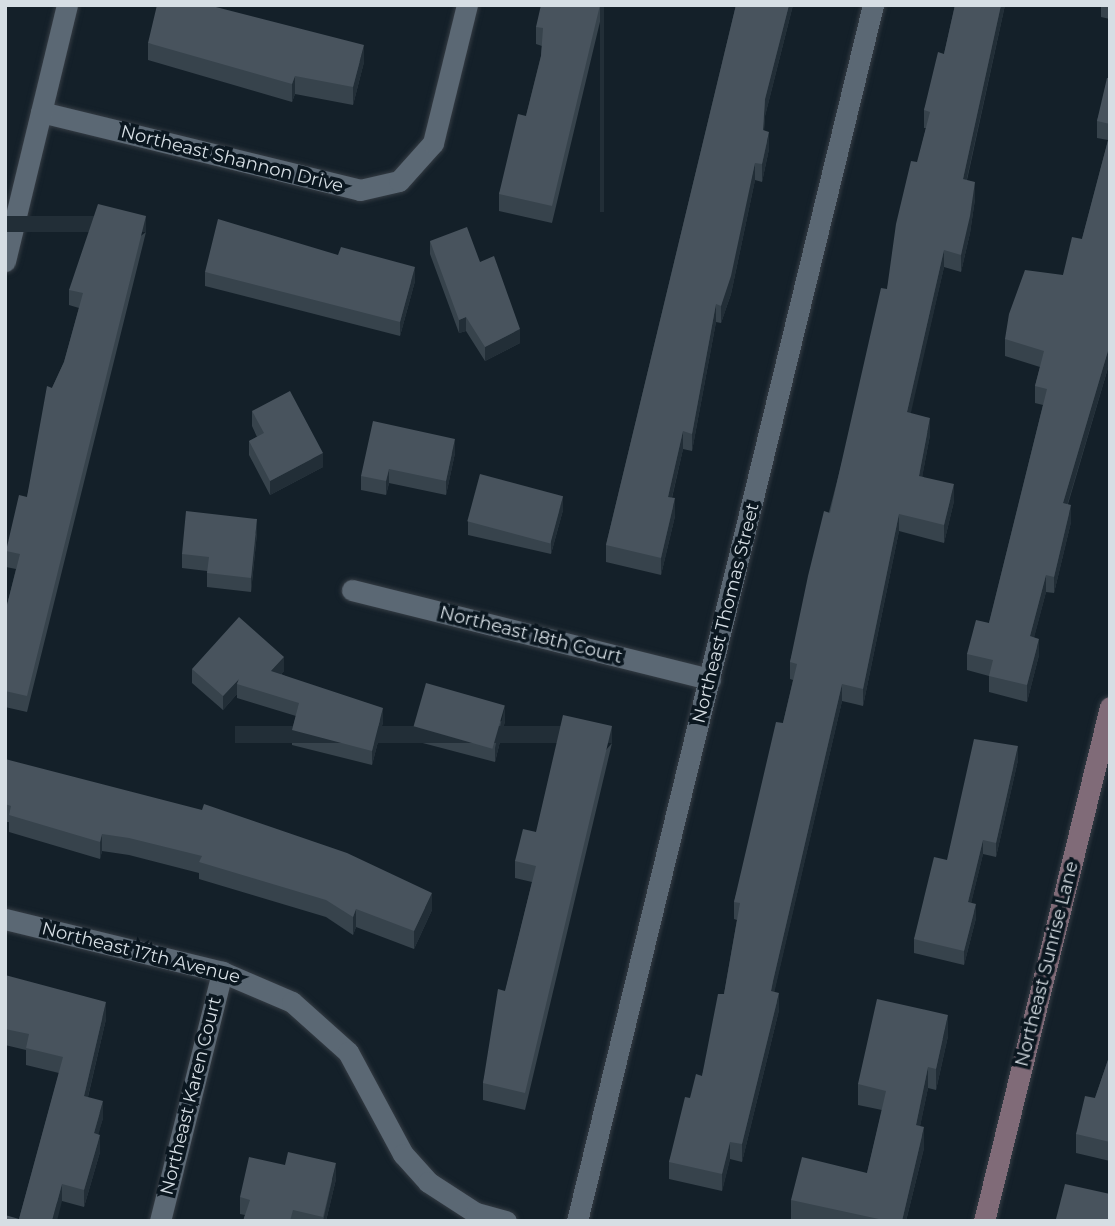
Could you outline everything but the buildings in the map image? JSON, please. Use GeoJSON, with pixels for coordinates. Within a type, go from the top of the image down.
{"type":"FeatureCollection","features":[{"type":"Feature","properties":{"kind":"street"},"geometry":{"type":"LineString","coordinates":[[5,261],[67,5]]}},
{"type":"Feature","properties":{"kind":"street","name":"Northeast Shannon Drive"},"geometry":{"type":"LineString","coordinates":[[41,112],[360,190],[399,181],[433,143],[467,5]]}},
{"type":"Feature","properties":{"kind":"street","name":"Northeast Thomas Street"},"geometry":{"type":"LineString","coordinates":[[577,1221],[873,5]]}},
{"type":"Feature","properties":{"kind":"street","name":"Northeast 18th Court"},"geometry":{"type":"LineString","coordinates":[[352,590],[710,680]]}},
{"type":"Feature","properties":{"kind":"street","name":"Northeast Sunrise Lane"},"geometry":{"type":"LineString","coordinates":[[984,1221],[1110,706]]}},
{"type":"Feature","properties":{"kind":"street","name":"Northeast 17th Avenue"},"geometry":{"type":"LineString","coordinates":[[5,919],[222,972],[292,1002],[323,1026],[348,1052],[403,1154],[428,1182],[476,1213],[506,1221]]}},
{"type":"Feature","properties":{"kind":"street","name":"Northeast Karen Court"},"geometry":{"type":"LineString","coordinates":[[160,1221],[222,972]]}}]}
